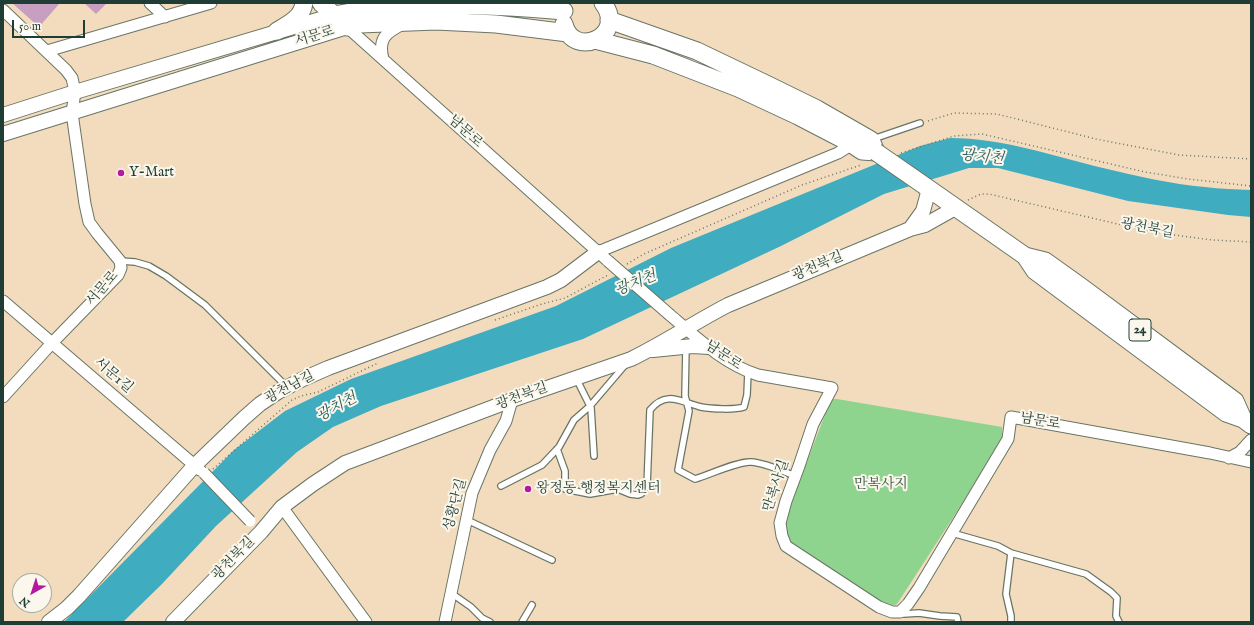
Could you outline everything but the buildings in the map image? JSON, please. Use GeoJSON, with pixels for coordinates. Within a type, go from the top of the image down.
{"type":"FeatureCollection","features":[{"type":"Feature","properties":{"kind":"main road"},"geometry":{"type":"LineString","coordinates":[[277,31],[293,22],[300,14],[304,3]]}},
{"type":"Feature","properties":{"kind":"main road","name":"남문로"},"geometry":{"type":"LineString","coordinates":[[321,3],[347,27]]}},
{"type":"Feature","properties":{"kind":"main road"},"geometry":{"type":"LineString","coordinates":[[595,40],[602,36],[607,30],[609,20],[607,8],[603,3]]}},
{"type":"Feature","properties":{"kind":"main road","name":"서문로"},"geometry":{"type":"LineString","coordinates":[[334,15],[358,10],[389,7],[438,5],[567,7]]}},
{"type":"Feature","properties":{"kind":"main road"},"geometry":{"type":"LineString","coordinates":[[567,7],[563,18],[564,26],[568,33]]}},
{"type":"Feature","properties":{"kind":"main road"},"geometry":{"type":"LineString","coordinates":[[609,20],[697,51],[798,116],[850,143],[862,151],[871,152]]}},
{"type":"Feature","properties":{"kind":"main road","name":"서문로"},"geometry":{"type":"LineString","coordinates":[[347,27],[360,24],[436,21],[496,24],[568,33],[573,38],[580,41],[588,42],[595,40],[742,81]]}},
{"type":"Feature","properties":{"kind":"main road"},"geometry":{"type":"LineString","coordinates":[[742,81],[817,109],[871,152],[927,187]]}},
{"type":"Feature","properties":{"kind":"main road","name":"24"},"geometry":{"type":"LineString","coordinates":[[927,187],[1025,256],[1045,261],[1080,286],[1235,401],[1247,422]]}},
{"type":"Feature","properties":{"kind":"street"},"geometry":{"type":"LineString","coordinates":[[150,3],[165,17]]}},
{"type":"Feature","properties":{"kind":"street"},"geometry":{"type":"LineString","coordinates":[[47,52],[211,3]]}},
{"type":"Feature","properties":{"kind":"street"},"geometry":{"type":"LineString","coordinates":[[3,10],[66,70],[72,78],[75,92]]}},
{"type":"Feature","properties":{"kind":"street","name":"서문로"},"geometry":{"type":"LineString","coordinates":[[3,115],[334,15]]}},
{"type":"Feature","properties":{"kind":"street"},"geometry":{"type":"LineString","coordinates":[[383,59],[381,44],[392,29],[405,23]]}},
{"type":"Feature","properties":{"kind":"street","name":"서문로"},"geometry":{"type":"LineString","coordinates":[[3,134],[347,27]]}},
{"type":"Feature","properties":{"kind":"street","name":"남문로"},"geometry":{"type":"LineString","coordinates":[[347,27],[603,257],[685,328],[722,357],[748,372],[758,375],[832,388]]}},
{"type":"Feature","properties":{"kind":"street","name":"서문로"},"geometry":{"type":"LineString","coordinates":[[3,397],[52,343],[118,275],[121,268],[120,261],[96,233],[90,222],[85,204],[72,113],[75,92]]}},
{"type":"Feature","properties":{"kind":"street"},"geometry":{"type":"LineString","coordinates":[[603,257],[838,153],[846,148],[850,143]]}},
{"type":"Feature","properties":{"kind":"street","name":"광천북길"},"geometry":{"type":"LineString","coordinates":[[910,229],[923,212],[927,187]]}},
{"type":"Feature","properties":{"kind":"street","name":"광천북길"},"geometry":{"type":"LineString","coordinates":[[173,622],[260,532],[282,507],[345,463],[512,400],[631,359],[649,350],[707,315],[728,305],[910,229],[925,225],[957,207]]}},
{"type":"Feature","properties":{"kind":"street","name":"광천남길"},"geometry":{"type":"LineString","coordinates":[[49,622],[67,608],[202,471],[260,404],[288,387],[328,368],[547,287],[603,257]]}},
{"type":"Feature","properties":{"kind":"street","name":"서문1길"},"geometry":{"type":"LineString","coordinates":[[3,301],[202,471],[260,532]]}},
{"type":"Feature","properties":{"kind":"street"},"geometry":{"type":"LineString","coordinates":[[649,350],[686,346],[709,347]]}},
{"type":"Feature","properties":{"kind":"street","name":"만복사길"},"geometry":{"type":"LineString","coordinates":[[832,388],[813,424],[786,501],[780,523],[782,536],[786,546],[879,607],[896,612]]}},
{"type":"Feature","properties":{"kind":"street","name":"성황단길"},"geometry":{"type":"LineString","coordinates":[[445,622],[472,492],[490,450],[506,421],[512,400]]}},
{"type":"Feature","properties":{"kind":"street","name":"남문로"},"geometry":{"type":"LineString","coordinates":[[896,612],[908,604],[919,588],[1008,439],[1011,417],[1210,452],[1249,463]]}},
{"type":"Feature","properties":{"kind":"street"},"geometry":{"type":"LineString","coordinates":[[1229,458],[1240,452],[1251,440]]}},
{"type":"Feature","properties":{"kind":"street"},"geometry":{"type":"LineString","coordinates":[[282,507],[366,622]]}},
{"type":"Feature","properties":{"kind":"lane"},"geometry":{"type":"LineString","coordinates":[[871,152],[920,123]]}},
{"type":"Feature","properties":{"kind":"lane"},"geometry":{"type":"LineString","coordinates":[[120,261],[135,262],[149,266],[166,276],[205,305],[288,387]]}},
{"type":"Feature","properties":{"kind":"lane"},"geometry":{"type":"LineString","coordinates":[[686,346],[685,396],[689,411],[678,470],[695,480],[739,463],[751,462],[768,466],[795,476]]}},
{"type":"Feature","properties":{"kind":"lane"},"geometry":{"type":"LineString","coordinates":[[501,486],[542,465],[557,449],[574,420],[590,406],[631,359]]}},
{"type":"Feature","properties":{"kind":"lane"},"geometry":{"type":"LineString","coordinates":[[557,449],[565,471],[565,489],[590,494],[618,489],[630,494],[641,494],[648,486],[650,410],[655,404],[665,399],[678,399],[702,407],[737,410],[744,407],[747,395],[748,372]]}},
{"type":"Feature","properties":{"kind":"lane"},"geometry":{"type":"LineString","coordinates":[[576,377],[591,408],[594,456]]}},
{"type":"Feature","properties":{"kind":"lane"},"geometry":{"type":"LineString","coordinates":[[467,520],[552,560]]}},
{"type":"Feature","properties":{"kind":"lane"},"geometry":{"type":"LineString","coordinates":[[952,533],[998,546],[1011,553],[1086,574],[1117,598],[1116,616],[1119,622]]}},
{"type":"Feature","properties":{"kind":"lane"},"geometry":{"type":"LineString","coordinates":[[1011,553],[1006,594],[1011,622]]}},
{"type":"Feature","properties":{"kind":"lane"},"geometry":{"type":"LineString","coordinates":[[451,593],[471,606],[483,620],[490,622]]}},
{"type":"Feature","properties":{"kind":"lane"},"geometry":{"type":"LineString","coordinates":[[522,622],[532,604]]}},
{"type":"Feature","properties":{"kind":"lane"},"geometry":{"type":"LineString","coordinates":[[896,612],[904,614],[919,613],[957,617],[958,622]]}},
{"type":"Feature","properties":{"kind":"path"},"geometry":{"type":"LineString","coordinates":[[920,123],[954,113],[997,114],[1096,139],[1180,155],[1251,160]]}},
{"type":"Feature","properties":{"kind":"path"},"geometry":{"type":"LineString","coordinates":[[895,154],[954,136],[982,134],[1145,172],[1188,179],[1251,186]]}},
{"type":"Feature","properties":{"kind":"path"},"geometry":{"type":"LineString","coordinates":[[626,264],[644,254],[802,185],[871,152]]}},
{"type":"Feature","properties":{"kind":"path","name":"광천북길"},"geometry":{"type":"LineString","coordinates":[[957,207],[981,194],[989,194],[1152,232],[1212,240],[1251,242]]}},
{"type":"Feature","properties":{"kind":"path"},"geometry":{"type":"LineString","coordinates":[[491,321],[565,298],[613,272]]}},
{"type":"Feature","properties":{"kind":"path"},"geometry":{"type":"LineString","coordinates":[[202,471],[292,400],[318,392],[384,360]]}},
{"type":"Feature","properties":{"kind":"green space","name":"만복사지"},"geometry":{"type":"Polygon","coordinates":[[[831,399],[1002,427],[1002,442],[897,604],[888,607],[791,544],[786,535],[786,524],[790,506],[831,399]]]}},
{"type":"Feature","properties":{"kind":"water","name":"광치천"},"geometry":{"type":"Polygon","coordinates":[[[950,138],[1008,144],[1103,168],[1167,182],[1211,188],[1251,190],[1251,217],[1128,201],[998,168],[969,168],[884,194],[781,246],[583,339],[381,406],[333,427],[297,452],[216,526],[162,584],[123,622],[64,622],[234,450],[285,411],[351,379],[556,306],[671,248],[920,146],[950,138]]]}},
{"type":"Feature","properties":{"kind":"place","name":"Y-Mart"},"geometry":{"type":"Point","coordinates":[121,173]}},
{"type":"Feature","properties":{"kind":"place","name":"왕정동 행정복지센터"},"geometry":{"type":"Point","coordinates":[528,489]}}]}
